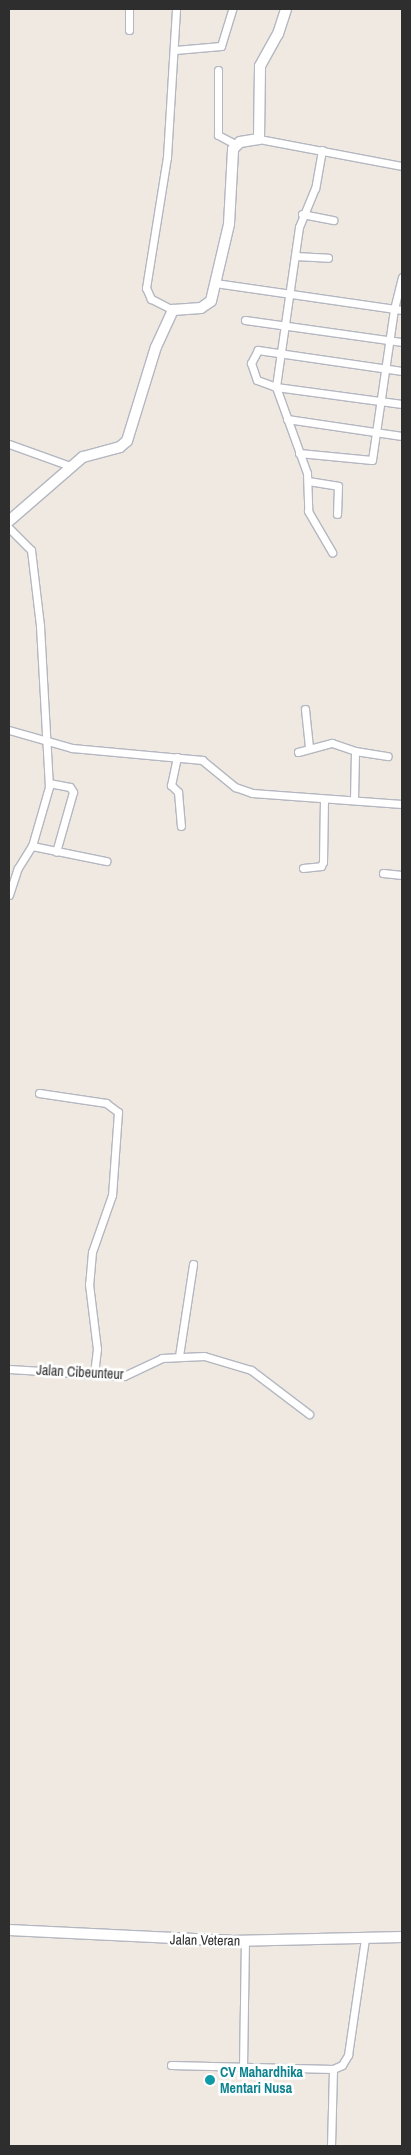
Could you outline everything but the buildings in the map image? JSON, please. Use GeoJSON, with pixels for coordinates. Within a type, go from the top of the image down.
{"type":"FeatureCollection","features":[{"type":"Feature","properties":{"kind":"street"},"geometry":{"type":"LineString","coordinates":[[129,9],[129,30]]}},
{"type":"Feature","properties":{"kind":"street"},"geometry":{"type":"LineString","coordinates":[[176,9],[175,50],[167,156],[146,288],[151,299],[173,310],[207,305],[215,283],[229,224],[235,144]]}},
{"type":"Feature","properties":{"kind":"street"},"geometry":{"type":"LineString","coordinates":[[175,50],[221,46],[232,9]]}},
{"type":"Feature","properties":{"kind":"street"},"geometry":{"type":"LineString","coordinates":[[259,139],[260,66],[286,9]]}},
{"type":"Feature","properties":{"kind":"street"},"geometry":{"type":"LineString","coordinates":[[218,70],[218,135],[235,144],[259,139],[402,166]]}},
{"type":"Feature","properties":{"kind":"street"},"geometry":{"type":"LineString","coordinates":[[322,150],[315,188],[302,214],[276,387],[308,481],[308,511],[332,552]]}},
{"type":"Feature","properties":{"kind":"street"},"geometry":{"type":"LineString","coordinates":[[302,214],[333,220]]}},
{"type":"Feature","properties":{"kind":"street"},"geometry":{"type":"LineString","coordinates":[[295,256],[328,258]]}},
{"type":"Feature","properties":{"kind":"street"},"geometry":{"type":"LineString","coordinates":[[299,453],[372,460],[394,310],[402,277]]}},
{"type":"Feature","properties":{"kind":"street"},"geometry":{"type":"LineString","coordinates":[[215,283],[402,310]]}},
{"type":"Feature","properties":{"kind":"street"},"geometry":{"type":"LineString","coordinates":[[9,521],[70,466],[90,454],[120,447],[127,441],[156,347],[173,310]]}},
{"type":"Feature","properties":{"kind":"street"},"geometry":{"type":"LineString","coordinates":[[245,320],[390,342],[402,342]]}},
{"type":"Feature","properties":{"kind":"street"},"geometry":{"type":"LineString","coordinates":[[402,371],[258,350],[252,356],[254,377],[276,387],[402,404]]}},
{"type":"Feature","properties":{"kind":"street"},"geometry":{"type":"LineString","coordinates":[[287,419],[402,436]]}},
{"type":"Feature","properties":{"kind":"street"},"geometry":{"type":"LineString","coordinates":[[9,444],[70,466]]}},
{"type":"Feature","properties":{"kind":"street"},"geometry":{"type":"LineString","coordinates":[[308,481],[338,486],[337,514]]}},
{"type":"Feature","properties":{"kind":"street"},"geometry":{"type":"LineString","coordinates":[[9,528],[31,550],[40,626],[45,742],[49,783],[32,846],[18,868],[9,895]]}},
{"type":"Feature","properties":{"kind":"street"},"geometry":{"type":"LineString","coordinates":[[305,709],[309,748]]}},
{"type":"Feature","properties":{"kind":"street"},"geometry":{"type":"LineString","coordinates":[[9,730],[45,742],[129,755],[177,757],[207,762],[242,790],[324,799],[402,804]]}},
{"type":"Feature","properties":{"kind":"street"},"geometry":{"type":"LineString","coordinates":[[298,752],[309,748],[340,743],[355,751],[388,756]]}},
{"type":"Feature","properties":{"kind":"street"},"geometry":{"type":"LineString","coordinates":[[354,800],[355,751]]}},
{"type":"Feature","properties":{"kind":"street"},"geometry":{"type":"LineString","coordinates":[[177,757],[171,786],[178,792],[181,826]]}},
{"type":"Feature","properties":{"kind":"street"},"geometry":{"type":"LineString","coordinates":[[49,783],[70,787],[73,792],[56,852]]}},
{"type":"Feature","properties":{"kind":"street"},"geometry":{"type":"LineString","coordinates":[[303,868],[321,866],[323,862],[324,799]]}},
{"type":"Feature","properties":{"kind":"street"},"geometry":{"type":"LineString","coordinates":[[32,846],[106,861]]}},
{"type":"Feature","properties":{"kind":"street"},"geometry":{"type":"LineString","coordinates":[[383,872],[402,875]]}},
{"type":"Feature","properties":{"kind":"street"},"geometry":{"type":"LineString","coordinates":[[39,1093],[106,1103],[118,1112],[112,1195],[92,1252],[89,1284],[98,1349],[94,1374]]}},
{"type":"Feature","properties":{"kind":"street"},"geometry":{"type":"LineString","coordinates":[[179,1356],[193,1264]]}},
{"type":"Feature","properties":{"kind":"street","name":"Jalan Cibeunteur"},"geometry":{"type":"LineString","coordinates":[[9,1369],[128,1375],[162,1358],[204,1356],[239,1365],[309,1414]]}},
{"type":"Feature","properties":{"kind":"street","name":"Jalan Veteran"},"geometry":{"type":"LineString","coordinates":[[9,1930],[245,1941],[402,1937]]}},
{"type":"Feature","properties":{"kind":"street"},"geometry":{"type":"LineString","coordinates":[[331,2146],[333,2070],[348,2055],[365,1938]]}},
{"type":"Feature","properties":{"kind":"street"},"geometry":{"type":"LineString","coordinates":[[243,2067],[245,1941]]}},
{"type":"Feature","properties":{"kind":"street"},"geometry":{"type":"LineString","coordinates":[[171,2065],[333,2070]]}},
{"type":"Feature","properties":{"kind":"place","name":"CV Mahardhika Mentari Nusa"},"geometry":{"type":"Point","coordinates":[210,2080]}}]}
